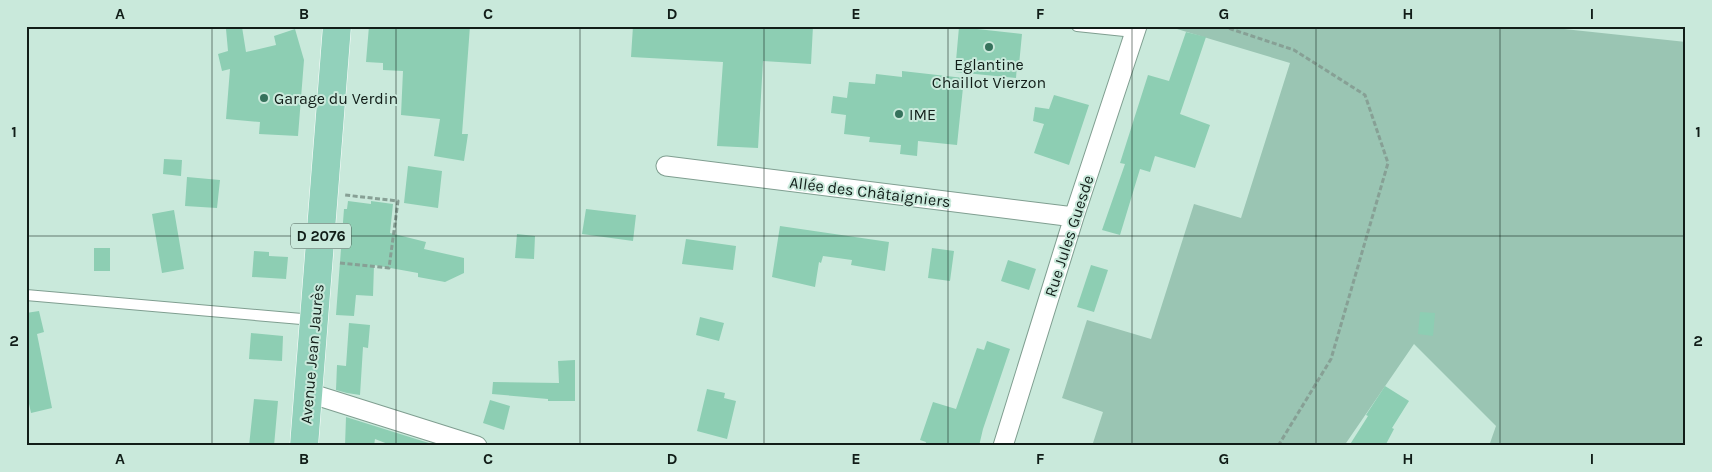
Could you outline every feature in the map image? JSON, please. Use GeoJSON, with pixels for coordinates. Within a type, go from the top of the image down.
{"type":"FeatureCollection","features":[{"type":"Feature","properties":{"kind":"main road","name":"Avenue Jean Jaurès"},"geometry":{"type":"LineString","coordinates":[[304,446],[337,26]]}},
{"type":"Feature","properties":{"kind":"street","name":"Rue Jules Guesde"},"geometry":{"type":"LineString","coordinates":[[1002,446],[1135,29]]}},
{"type":"Feature","properties":{"kind":"street","name":"Allée des Châtaigniers"},"geometry":{"type":"LineString","coordinates":[[666,166],[1074,217]]}},
{"type":"Feature","properties":{"kind":"street"},"geometry":{"type":"LineString","coordinates":[[309,393],[477,446]]}},
{"type":"Feature","properties":{"kind":"lane"},"geometry":{"type":"LineString","coordinates":[[1077,26],[1135,29]]}},
{"type":"Feature","properties":{"kind":"lane"},"geometry":{"type":"LineString","coordinates":[[26,295],[314,320]]}},
{"type":"Feature","properties":{"kind":"path"},"geometry":{"type":"LineString","coordinates":[[1222,26],[1294,50],[1365,95],[1388,164],[1332,359],[1278,446]]}},
{"type":"Feature","properties":{"kind":"path","name":"Avenue Jean Jaurès"},"geometry":{"type":"LineString","coordinates":[[319,262],[389,268],[398,201],[324,193]]}},
{"type":"Feature","properties":{"kind":"green space"},"geometry":{"type":"Polygon","coordinates":[[[1167,26],[1536,26],[1686,42],[1686,446],[1489,446],[1496,426],[1414,344],[1344,446],[1092,446],[1103,412],[1062,398],[1087,320],[1151,339],[1194,204],[1241,218],[1290,63],[1167,26]]]}},
{"type":"Feature","properties":{"kind":"building"},"geometry":{"type":"Polygon","coordinates":[[[369,26],[470,26],[462,134],[468,134],[464,161],[434,156],[440,119],[401,115],[403,71],[383,70],[383,63],[366,62],[369,26]]]}},
{"type":"Feature","properties":{"kind":"building"},"geometry":{"type":"Polygon","coordinates":[[[633,26],[813,26],[811,64],[763,61],[758,148],[717,146],[723,62],[631,57],[633,26]]]}},
{"type":"Feature","properties":{"kind":"building","name":"Garage du Verdin"},"geometry":{"type":"Polygon","coordinates":[[[242,27],[246,52],[276,45],[274,36],[295,29],[304,60],[298,136],[259,134],[260,122],[226,119],[230,69],[222,71],[218,54],[228,51],[226,29],[242,27]]]}},
{"type":"Feature","properties":{"kind":"building","name":"Eglantine Chaillot Vierzon"},"geometry":{"type":"Polygon","coordinates":[[[959,27],[1022,34],[1016,78],[955,72],[959,27]]]}},
{"type":"Feature","properties":{"kind":"building"},"geometry":{"type":"Polygon","coordinates":[[[1186,32],[1206,37],[1180,114],[1210,125],[1195,168],[1155,156],[1150,172],[1140,169],[1120,235],[1102,230],[1125,164],[1120,163],[1148,75],[1169,81],[1186,32]]]}},
{"type":"Feature","properties":{"kind":"building","name":"IME"},"geometry":{"type":"Polygon","coordinates":[[[902,71],[964,78],[957,145],[918,141],[917,156],[900,154],[901,145],[869,142],[870,137],[844,134],[846,115],[831,113],[833,96],[847,98],[849,82],[875,84],[876,74],[902,77],[902,71]]]}},
{"type":"Feature","properties":{"kind":"building"},"geometry":{"type":"Polygon","coordinates":[[[1054,95],[1089,105],[1069,165],[1034,153],[1044,124],[1033,121],[1035,107],[1049,109],[1054,95]]]}},
{"type":"Feature","properties":{"kind":"building"},"geometry":{"type":"Polygon","coordinates":[[[164,159],[182,160],[181,176],[163,174],[164,159]]]}},
{"type":"Feature","properties":{"kind":"building"},"geometry":{"type":"Polygon","coordinates":[[[408,166],[442,171],[438,208],[404,203],[408,166]]]}},
{"type":"Feature","properties":{"kind":"building"},"geometry":{"type":"Polygon","coordinates":[[[187,177],[220,180],[217,208],[185,206],[187,177]]]}},
{"type":"Feature","properties":{"kind":"building"},"geometry":{"type":"Polygon","coordinates":[[[348,201],[371,204],[371,201],[393,204],[390,233],[426,242],[424,249],[464,258],[464,273],[445,282],[418,277],[418,273],[374,265],[373,296],[356,295],[354,316],[336,315],[344,209],[347,209],[348,201]]]}},
{"type":"Feature","properties":{"kind":"building"},"geometry":{"type":"Polygon","coordinates":[[[586,209],[636,215],[633,241],[582,234],[586,209]]]}},
{"type":"Feature","properties":{"kind":"building"},"geometry":{"type":"Polygon","coordinates":[[[174,210],[184,269],[162,273],[152,214],[174,210]]]}},
{"type":"Feature","properties":{"kind":"building"},"geometry":{"type":"Polygon","coordinates":[[[780,226],[889,242],[885,271],[851,265],[852,260],[823,256],[821,263],[819,262],[815,287],[772,277],[780,226]]]}},
{"type":"Feature","properties":{"kind":"building"},"geometry":{"type":"Polygon","coordinates":[[[517,234],[535,236],[534,259],[515,258],[517,234]]]}},
{"type":"Feature","properties":{"kind":"building"},"geometry":{"type":"Polygon","coordinates":[[[686,239],[736,246],[733,270],[682,264],[686,239]]]}},
{"type":"Feature","properties":{"kind":"building"},"geometry":{"type":"Polygon","coordinates":[[[94,248],[110,248],[110,271],[94,271],[94,248]]]}},
{"type":"Feature","properties":{"kind":"building"},"geometry":{"type":"Polygon","coordinates":[[[932,248],[954,251],[950,281],[928,278],[932,248]]]}},
{"type":"Feature","properties":{"kind":"building"},"geometry":{"type":"Polygon","coordinates":[[[254,251],[269,252],[269,256],[288,257],[286,279],[252,277],[254,251]]]}},
{"type":"Feature","properties":{"kind":"building"},"geometry":{"type":"Polygon","coordinates":[[[1008,260],[1036,269],[1029,290],[1001,281],[1008,260]]]}},
{"type":"Feature","properties":{"kind":"building"},"geometry":{"type":"Polygon","coordinates":[[[1091,265],[1108,270],[1094,312],[1077,307],[1091,265]]]}},
{"type":"Feature","properties":{"kind":"building"},"geometry":{"type":"Polygon","coordinates":[[[39,311],[44,332],[37,334],[52,408],[31,413],[26,390],[26,313],[39,311]]]}},
{"type":"Feature","properties":{"kind":"building"},"geometry":{"type":"Polygon","coordinates":[[[1420,312],[1435,313],[1433,336],[1418,334],[1420,312]]]}},
{"type":"Feature","properties":{"kind":"building"},"geometry":{"type":"Polygon","coordinates":[[[700,317],[724,323],[719,341],[696,335],[700,317]]]}},
{"type":"Feature","properties":{"kind":"building"},"geometry":{"type":"Polygon","coordinates":[[[349,323],[370,325],[368,348],[363,347],[360,395],[336,390],[337,365],[346,366],[349,323]]]}},
{"type":"Feature","properties":{"kind":"building"},"geometry":{"type":"Polygon","coordinates":[[[251,333],[283,336],[282,361],[249,359],[251,333]]]}},
{"type":"Feature","properties":{"kind":"building"},"geometry":{"type":"Polygon","coordinates":[[[987,341],[1010,349],[979,446],[925,446],[926,442],[920,440],[933,402],[956,409],[977,348],[984,350],[987,341]]]}},
{"type":"Feature","properties":{"kind":"building"},"geometry":{"type":"Polygon","coordinates":[[[575,360],[575,401],[548,401],[548,399],[492,394],[493,382],[559,383],[558,361],[575,360]]]}},
{"type":"Feature","properties":{"kind":"building"},"geometry":{"type":"Polygon","coordinates":[[[1385,386],[1409,401],[1392,428],[1394,429],[1385,446],[1349,446],[1368,416],[1366,415],[1385,386]]]}},
{"type":"Feature","properties":{"kind":"building"},"geometry":{"type":"Polygon","coordinates":[[[707,389],[725,393],[724,398],[736,401],[727,439],[697,431],[707,389]]]}},
{"type":"Feature","properties":{"kind":"building"},"geometry":{"type":"Polygon","coordinates":[[[254,399],[278,401],[274,446],[249,446],[254,399]]]}},
{"type":"Feature","properties":{"kind":"building"},"geometry":{"type":"Polygon","coordinates":[[[490,400],[510,406],[504,430],[483,423],[490,400]]]}},
{"type":"Feature","properties":{"kind":"building"},"geometry":{"type":"Polygon","coordinates":[[[346,417],[432,444],[432,446],[393,446],[375,439],[374,446],[345,446],[346,417]]]}},
{"type":"Feature","properties":{"kind":"place","name":"Eglantine Chaillot Vierzon"},"geometry":{"type":"Point","coordinates":[989,47]}},
{"type":"Feature","properties":{"kind":"place","name":"Garage du Verdin"},"geometry":{"type":"Point","coordinates":[264,98]}},
{"type":"Feature","properties":{"kind":"place","name":"IME"},"geometry":{"type":"Point","coordinates":[899,114]}}]}
